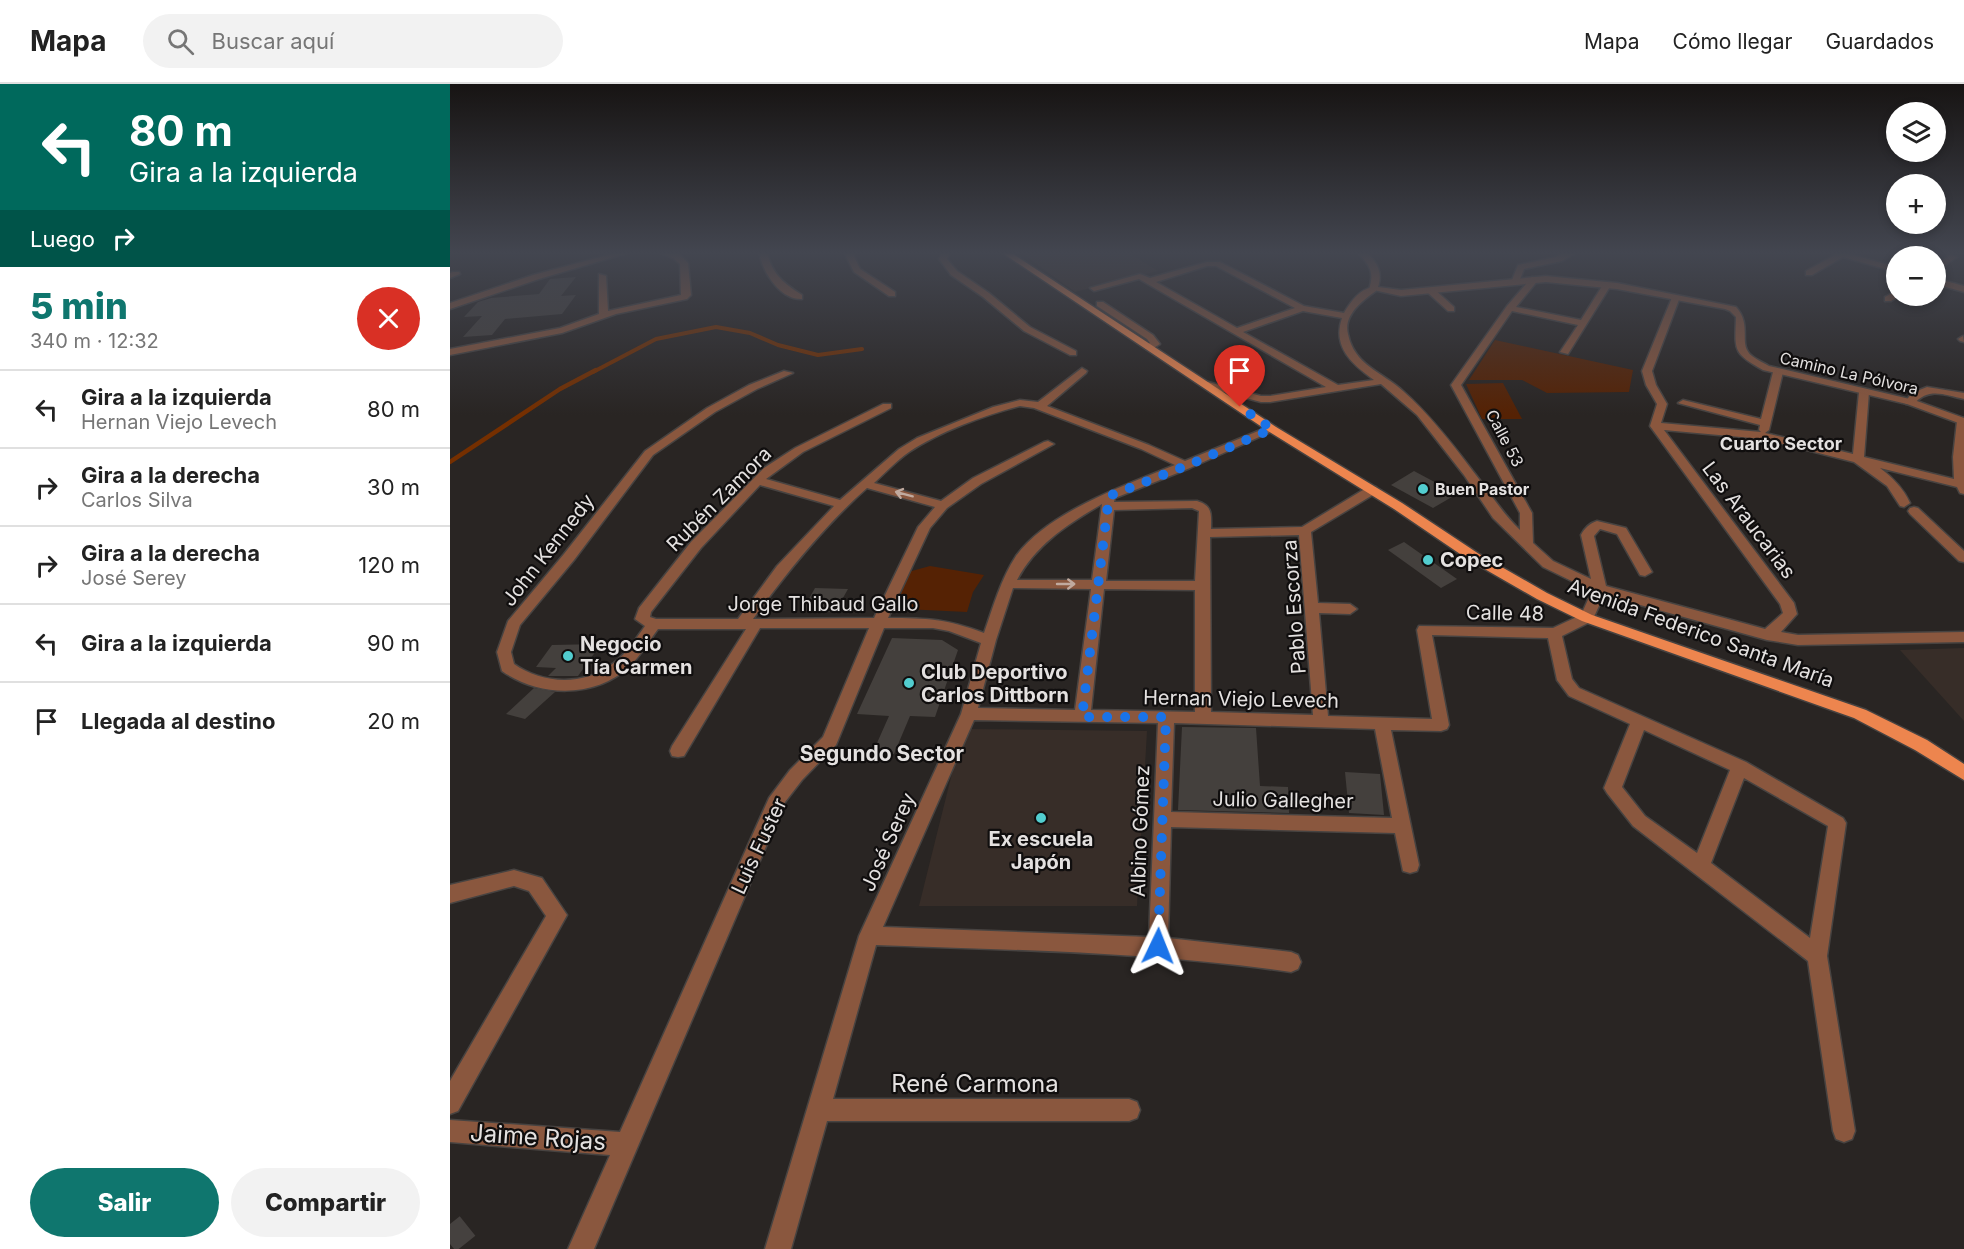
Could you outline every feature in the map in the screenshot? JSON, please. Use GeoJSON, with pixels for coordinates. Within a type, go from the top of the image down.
{"type":"FeatureCollection","features":[{"type":"Feature","properties":{"kind":"main road","name":"Avenida Federico Santa María"},"geometry":{"type":"LineString","coordinates":[[1087,306],[1272,429],[1372,490],[1474,557],[1542,596],[1587,618],[1860,714],[1921,745],[1964,773]]}},
{"type":"Feature","properties":{"kind":"street"},"geometry":{"type":"LineString","coordinates":[[604,306],[604,315]]}},
{"type":"Feature","properties":{"kind":"street"},"geometry":{"type":"LineString","coordinates":[[450,352],[562,330],[604,315],[642,306]]}},
{"type":"Feature","properties":{"kind":"street"},"geometry":{"type":"LineString","coordinates":[[1000,306],[1027,329],[1073,353]]}},
{"type":"Feature","properties":{"kind":"street"},"geometry":{"type":"LineString","coordinates":[[1105,306],[1150,337],[1155,344],[1149,347]]}},
{"type":"Feature","properties":{"kind":"street"},"geometry":{"type":"LineString","coordinates":[[1193,306],[1335,388]]}},
{"type":"Feature","properties":{"kind":"street"},"geometry":{"type":"LineString","coordinates":[[1299,306],[1347,316]]}},
{"type":"Feature","properties":{"kind":"street"},"geometry":{"type":"LineString","coordinates":[[1352,306],[1342,331],[1348,349],[1357,363],[1396,390],[1421,413],[1468,473],[1497,515],[1548,564],[1600,590],[1767,635],[1798,640],[1964,637]]}},
{"type":"Feature","properties":{"kind":"street"},"geometry":{"type":"LineString","coordinates":[[1565,352],[1594,306]]}},
{"type":"Feature","properties":{"kind":"street"},"geometry":{"type":"LineString","coordinates":[[1672,306],[1647,371],[1662,404],[1655,426],[1763,436],[1962,487],[1959,442],[1963,422]]}},
{"type":"Feature","properties":{"kind":"street","name":"Camino La Pólvora"},"geometry":{"type":"LineString","coordinates":[[1727,306],[1738,313],[1740,348],[1758,364],[1778,372],[1910,402],[1963,422]]}},
{"type":"Feature","properties":{"kind":"street"},"geometry":{"type":"LineString","coordinates":[[1236,331],[1302,308]]}},
{"type":"Feature","properties":{"kind":"street"},"geometry":{"type":"LineString","coordinates":[[1510,308],[1583,323]]}},
{"type":"Feature","properties":{"kind":"street","name":"Calle 53"},"geometry":{"type":"LineString","coordinates":[[1510,308],[1456,385],[1526,513],[1527,543]]}},
{"type":"Feature","properties":{"kind":"street"},"geometry":{"type":"LineString","coordinates":[[1040,406],[1082,371]]}},
{"type":"Feature","properties":{"kind":"street"},"geometry":{"type":"LineString","coordinates":[[1763,436],[1778,372]]}},
{"type":"Feature","properties":{"kind":"street","name":"John Kennedy"},"geometry":{"type":"LineString","coordinates":[[654,624],[625,663],[610,672],[570,685],[524,678],[507,667],[504,652],[513,624],[569,557],[649,453],[711,410],[753,387],[788,373]]}},
{"type":"Feature","properties":{"kind":"street"},"geometry":{"type":"LineString","coordinates":[[1208,385],[1261,399],[1384,381]]}},
{"type":"Feature","properties":{"kind":"street"},"geometry":{"type":"LineString","coordinates":[[1910,402],[1916,393],[1923,389],[1964,396]]}},
{"type":"Feature","properties":{"kind":"street"},"geometry":{"type":"LineString","coordinates":[[1858,459],[1864,392]]}},
{"type":"Feature","properties":{"kind":"street"},"geometry":{"type":"LineString","coordinates":[[678,751],[782,569],[842,504],[883,466],[921,440],[997,409],[1020,403],[1040,406],[1145,447],[1186,466]]}},
{"type":"Feature","properties":{"kind":"street"},"geometry":{"type":"LineString","coordinates":[[1683,403],[1766,423]]}},
{"type":"Feature","properties":{"kind":"street","name":"Rubén Zamora"},"geometry":{"type":"LineString","coordinates":[[654,624],[642,619],[644,611],[696,545],[768,471],[799,450],[887,406]]}},
{"type":"Feature","properties":{"kind":"street","name":"Las Araucarias"},"geometry":{"type":"LineString","coordinates":[[1655,426],[1787,603],[1790,614],[1782,624],[1767,635]]}},
{"type":"Feature","properties":{"kind":"street","name":"José Serey"},"geometry":{"type":"LineString","coordinates":[[778,1249],[869,936],[969,714],[989,640],[1008,584],[1023,558],[1035,544],[1070,516],[1272,429]]}},
{"type":"Feature","properties":{"kind":"street","name":"Luis Fuster"},"geometry":{"type":"LineString","coordinates":[[581,1249],[778,798],[796,775],[830,741],[879,622],[924,527],[944,505],[977,481],[1048,444]]}},
{"type":"Feature","properties":{"kind":"street"},"geometry":{"type":"LineString","coordinates":[[1858,459],[1875,469],[1901,495],[1909,507],[1964,558]]}},
{"type":"Feature","properties":{"kind":"street"},"geometry":{"type":"LineString","coordinates":[[760,481],[842,504]]}},
{"type":"Feature","properties":{"kind":"street"},"geometry":{"type":"LineString","coordinates":[[866,483],[944,505]]}},
{"type":"Feature","properties":{"kind":"street","name":"Pablo Escorza"},"geometry":{"type":"LineString","coordinates":[[1322,721],[1305,531],[1332,517],[1372,490]]}},
{"type":"Feature","properties":{"kind":"street"},"geometry":{"type":"LineString","coordinates":[[1082,717],[1108,501],[1193,504],[1202,507],[1205,511],[1202,586],[1203,718]]}},
{"type":"Feature","properties":{"kind":"street"},"geometry":{"type":"LineString","coordinates":[[1587,618],[1600,590],[1587,535],[1597,525],[1622,531],[1645,572]]}},
{"type":"Feature","properties":{"kind":"street"},"geometry":{"type":"LineString","coordinates":[[1204,533],[1305,531]]}},
{"type":"Feature","properties":{"kind":"street"},"geometry":{"type":"LineString","coordinates":[[1008,584],[1202,586]]}},
{"type":"Feature","properties":{"kind":"street"},"geometry":{"type":"LineString","coordinates":[[1312,608],[1350,609]]}},
{"type":"Feature","properties":{"kind":"street","name":"Calle 48"},"geometry":{"type":"LineString","coordinates":[[1441,725],[1424,630],[1554,633],[1587,618]]}},
{"type":"Feature","properties":{"kind":"street","name":"Jorge Thibaud Gallo"},"geometry":{"type":"LineString","coordinates":[[654,624],[933,623],[951,626],[989,640]]}},
{"type":"Feature","properties":{"kind":"street"},"geometry":{"type":"LineString","coordinates":[[1554,633],[1565,680],[1574,692],[1740,767],[1837,823],[1817,956],[1844,1131]]}},
{"type":"Feature","properties":{"kind":"street","name":"Hernan Viejo Levech"},"geometry":{"type":"LineString","coordinates":[[969,714],[1441,725]]}},
{"type":"Feature","properties":{"kind":"street","name":"Albino Gómez"},"geometry":{"type":"LineString","coordinates":[[1158,946],[1166,717]]}},
{"type":"Feature","properties":{"kind":"street"},"geometry":{"type":"LineString","coordinates":[[1639,722],[1613,788],[1639,821],[1817,956]]}},
{"type":"Feature","properties":{"kind":"street"},"geometry":{"type":"LineString","coordinates":[[1382,724],[1410,865]]}},
{"type":"Feature","properties":{"kind":"street"},"geometry":{"type":"LineString","coordinates":[[1701,866],[1740,767]]}},
{"type":"Feature","properties":{"kind":"street","name":"Julio Gallegher"},"geometry":{"type":"LineString","coordinates":[[1162,819],[1401,826]]}},
{"type":"Feature","properties":{"kind":"street"},"geometry":{"type":"LineString","coordinates":[[450,894],[513,878],[535,884],[557,915],[450,1103]]}},
{"type":"Feature","properties":{"kind":"street"},"geometry":{"type":"LineString","coordinates":[[869,936],[1158,946],[1225,951],[1291,962]]}},
{"type":"Feature","properties":{"kind":"street","name":"René Carmona"},"geometry":{"type":"LineString","coordinates":[[820,1110],[1130,1110]]}},
{"type":"Feature","properties":{"kind":"street","name":"Jaime Rojas"},"geometry":{"type":"LineString","coordinates":[[450,1131],[626,1144]]}},
{"type":"Feature","properties":{"kind":"shaded area"},"geometry":{"type":"Polygon","coordinates":[[[1495,340],[1633,370],[1629,392],[1547,393],[1522,380],[1469,380],[1495,340]]]}},
{"type":"Feature","properties":{"kind":"shaded area"},"geometry":{"type":"Polygon","coordinates":[[[1503,383],[1522,419],[1482,419],[1466,384],[1503,383]]]}},
{"type":"Feature","properties":{"kind":"shaded area"},"geometry":{"type":"Polygon","coordinates":[[[930,566],[984,575],[973,592],[967,612],[904,609],[892,601],[908,572],[930,566]]]}},
{"type":"Feature","properties":{"kind":"shaded area"},"geometry":{"type":"Polygon","coordinates":[[[1964,648],[1964,721],[1900,650],[1964,648]]]}},
{"type":"Feature","properties":{"kind":"shaded area","name":"Ex escuela Japón"},"geometry":{"type":"Polygon","coordinates":[[[963,729],[1147,731],[1137,906],[919,906],[963,729]]]}},
{"type":"Feature","properties":{"kind":"building"},"geometry":{"type":"Polygon","coordinates":[[[474,306],[568,306],[562,314],[505,319],[492,335],[463,337],[482,316],[464,317],[474,306]]]}},
{"type":"Feature","properties":{"kind":"building","name":"Buen Pastor"},"geometry":{"type":"Polygon","coordinates":[[[1414,471],[1457,494],[1433,508],[1391,485],[1414,471]]]}},
{"type":"Feature","properties":{"kind":"building"},"geometry":{"type":"Polygon","coordinates":[[[1404,542],[1457,579],[1441,588],[1388,550],[1404,542]]]}},
{"type":"Feature","properties":{"kind":"building"},"geometry":{"type":"Polygon","coordinates":[[[815,588],[848,589],[835,612],[802,611],[815,588]]]}},
{"type":"Feature","properties":{"kind":"building","name":"Club Deportivo Carlos Dittborn"},"geometry":{"type":"Polygon","coordinates":[[[892,638],[942,640],[958,650],[935,717],[910,716],[894,754],[873,752],[889,716],[857,714],[892,638]]]}},
{"type":"Feature","properties":{"kind":"building","name":"Negocio Tía Carmen"},"geometry":{"type":"Polygon","coordinates":[[[601,644],[578,676],[548,676],[556,668],[536,667],[552,645],[601,644]]]}},
{"type":"Feature","properties":{"kind":"building"},"geometry":{"type":"Polygon","coordinates":[[[534,688],[555,692],[525,719],[506,714],[534,688]]]}},
{"type":"Feature","properties":{"kind":"building"},"geometry":{"type":"Polygon","coordinates":[[[1182,727],[1256,728],[1260,786],[1288,787],[1289,813],[1178,810],[1182,727]]]}},
{"type":"Feature","properties":{"kind":"building"},"geometry":{"type":"Polygon","coordinates":[[[1345,772],[1380,774],[1384,815],[1349,813],[1345,772]]]}},
{"type":"Feature","properties":{"kind":"waterway"},"geometry":{"type":"LineString","coordinates":[[593,372],[656,339],[716,327],[750,333],[778,345],[818,355],[862,349]]}},
{"type":"Feature","properties":{"kind":"waterway"},"geometry":{"type":"LineString","coordinates":[[450,462],[560,389],[596,370]]}},
{"type":"Feature","properties":{"kind":"tunnel"},"geometry":{"type":"LineString","coordinates":[[450,1224],[470,1249]]}},
{"type":"Feature","properties":{"kind":"place","name":"Buen Pastor"},"geometry":{"type":"Point","coordinates":[1423,489]}},
{"type":"Feature","properties":{"kind":"place","name":"Copec"},"geometry":{"type":"Point","coordinates":[1428,560]}},
{"type":"Feature","properties":{"kind":"place","name":"Negocio Tía Carmen"},"geometry":{"type":"Point","coordinates":[568,656]}},
{"type":"Feature","properties":{"kind":"place","name":"Club Deportivo Carlos Dittborn"},"geometry":{"type":"Point","coordinates":[909,683]}},
{"type":"Feature","properties":{"kind":"place","name":"Ex escuela Japón"},"geometry":{"type":"Point","coordinates":[1041,818]}},
{"type":"Feature","properties":{"kind":"district","name":"Cuarto Sector"},"geometry":{"type":"Point","coordinates":[1781,443]}},
{"type":"Feature","properties":{"kind":"district","name":"Segundo Sector"},"geometry":{"type":"Point","coordinates":[882,753]}},
{"type":"Feature","properties":{"kind":"route"},"geometry":{"type":"LineString","coordinates":[[1158,946],[1166,717],[1082,717],[1109,496],[1272,429],[1240,407]]}}]}
